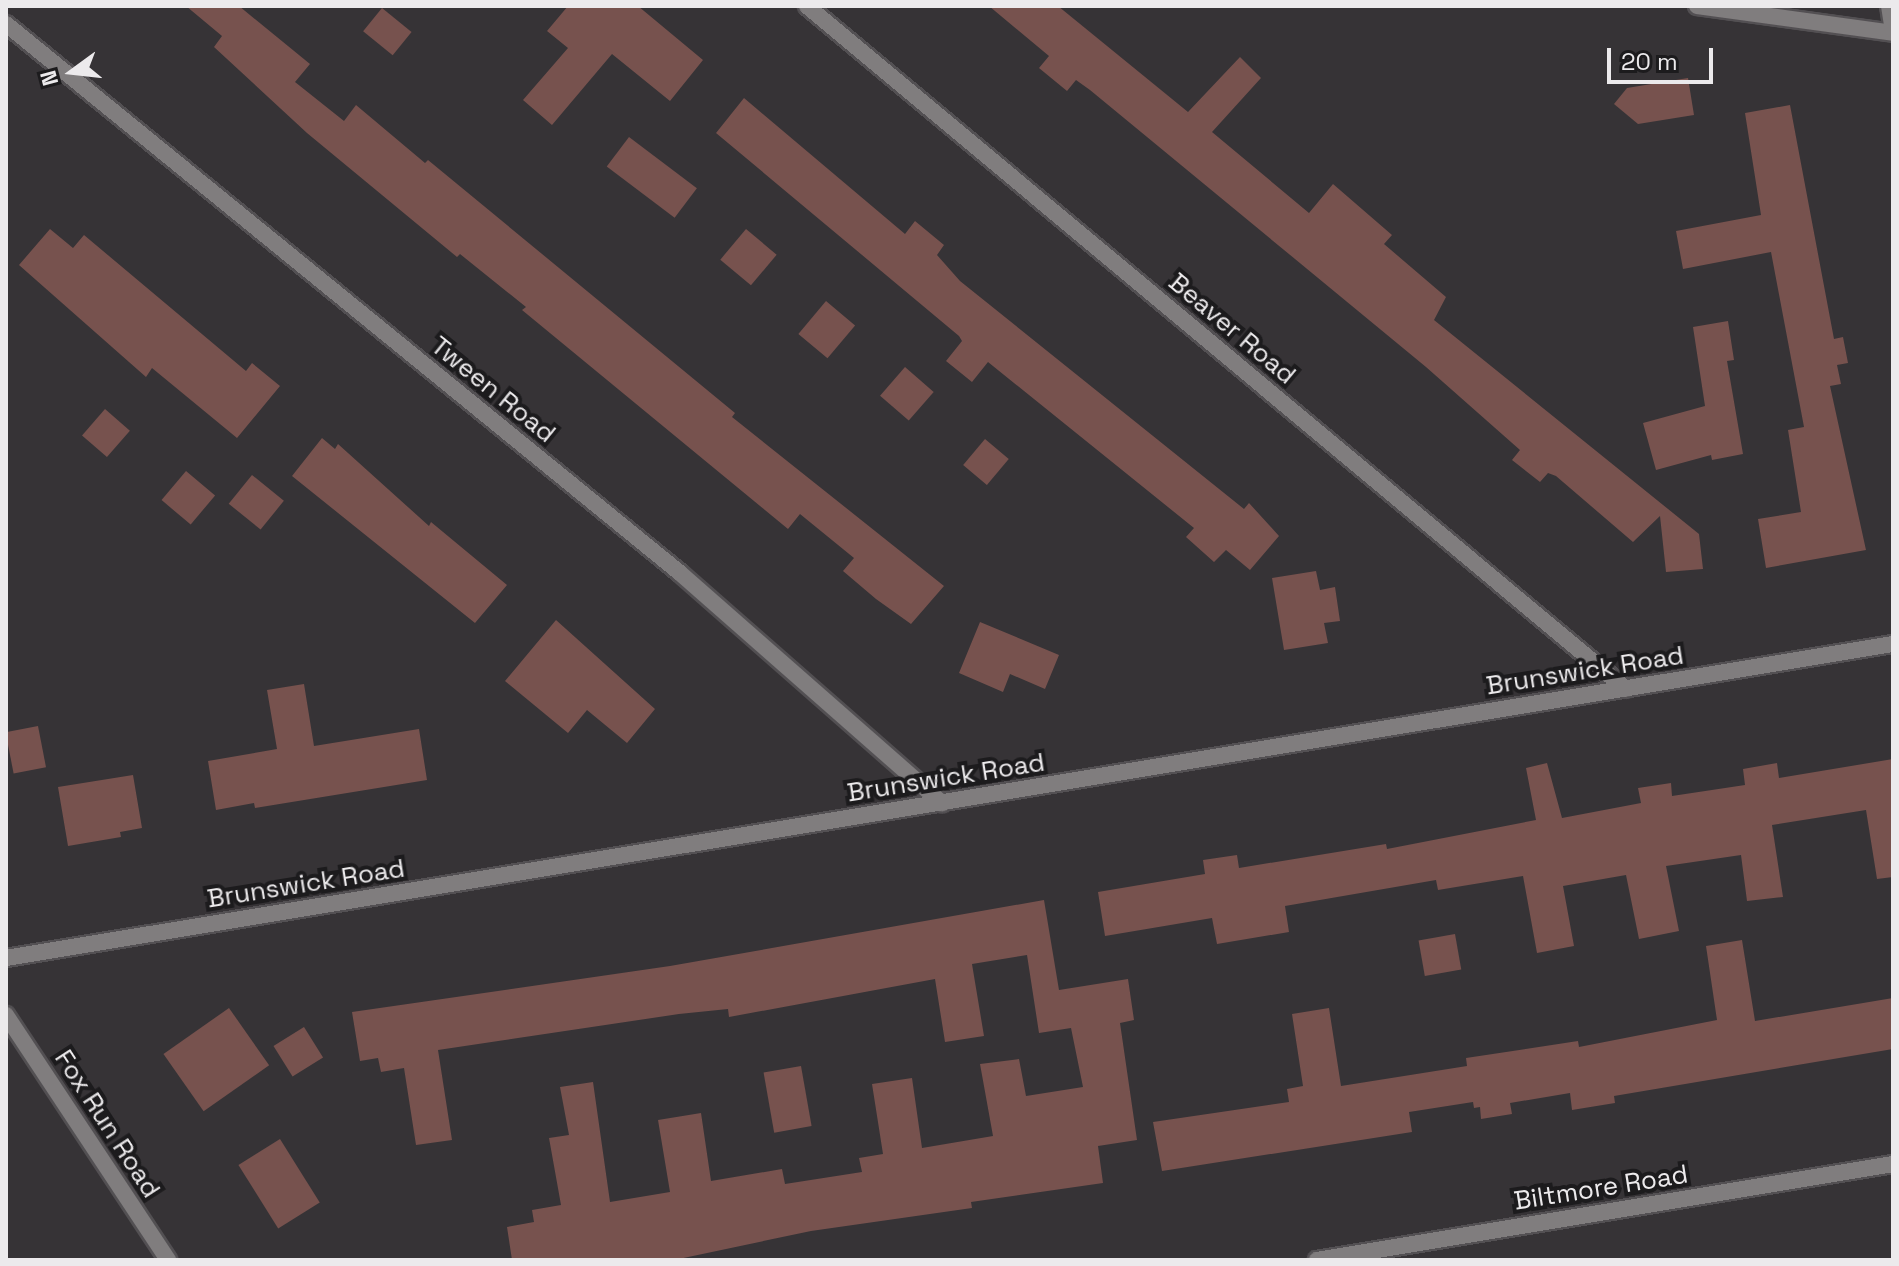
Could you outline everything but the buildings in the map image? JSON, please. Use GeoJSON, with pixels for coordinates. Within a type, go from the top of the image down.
{"type":"FeatureCollection","features":[{"type":"Feature","properties":{"kind":"street","name":"Beaver Road"},"geometry":{"type":"LineString","coordinates":[[807,6],[1626,689]]}},
{"type":"Feature","properties":{"kind":"street"},"geometry":{"type":"LineString","coordinates":[[1697,6],[1893,32],[1889,6]]}},
{"type":"Feature","properties":{"kind":"street","name":"Tween Road"},"geometry":{"type":"LineString","coordinates":[[6,24],[680,573],[942,803]]}},
{"type":"Feature","properties":{"kind":"street","name":"Brunswick Road"},"geometry":{"type":"LineString","coordinates":[[6,958],[1893,644]]}},
{"type":"Feature","properties":{"kind":"street","name":"Fox Run Road"},"geometry":{"type":"LineString","coordinates":[[6,1015],[168,1260]]}},
{"type":"Feature","properties":{"kind":"street","name":"Biltmore Road"},"geometry":{"type":"LineString","coordinates":[[1317,1260],[1893,1164]]}}]}
